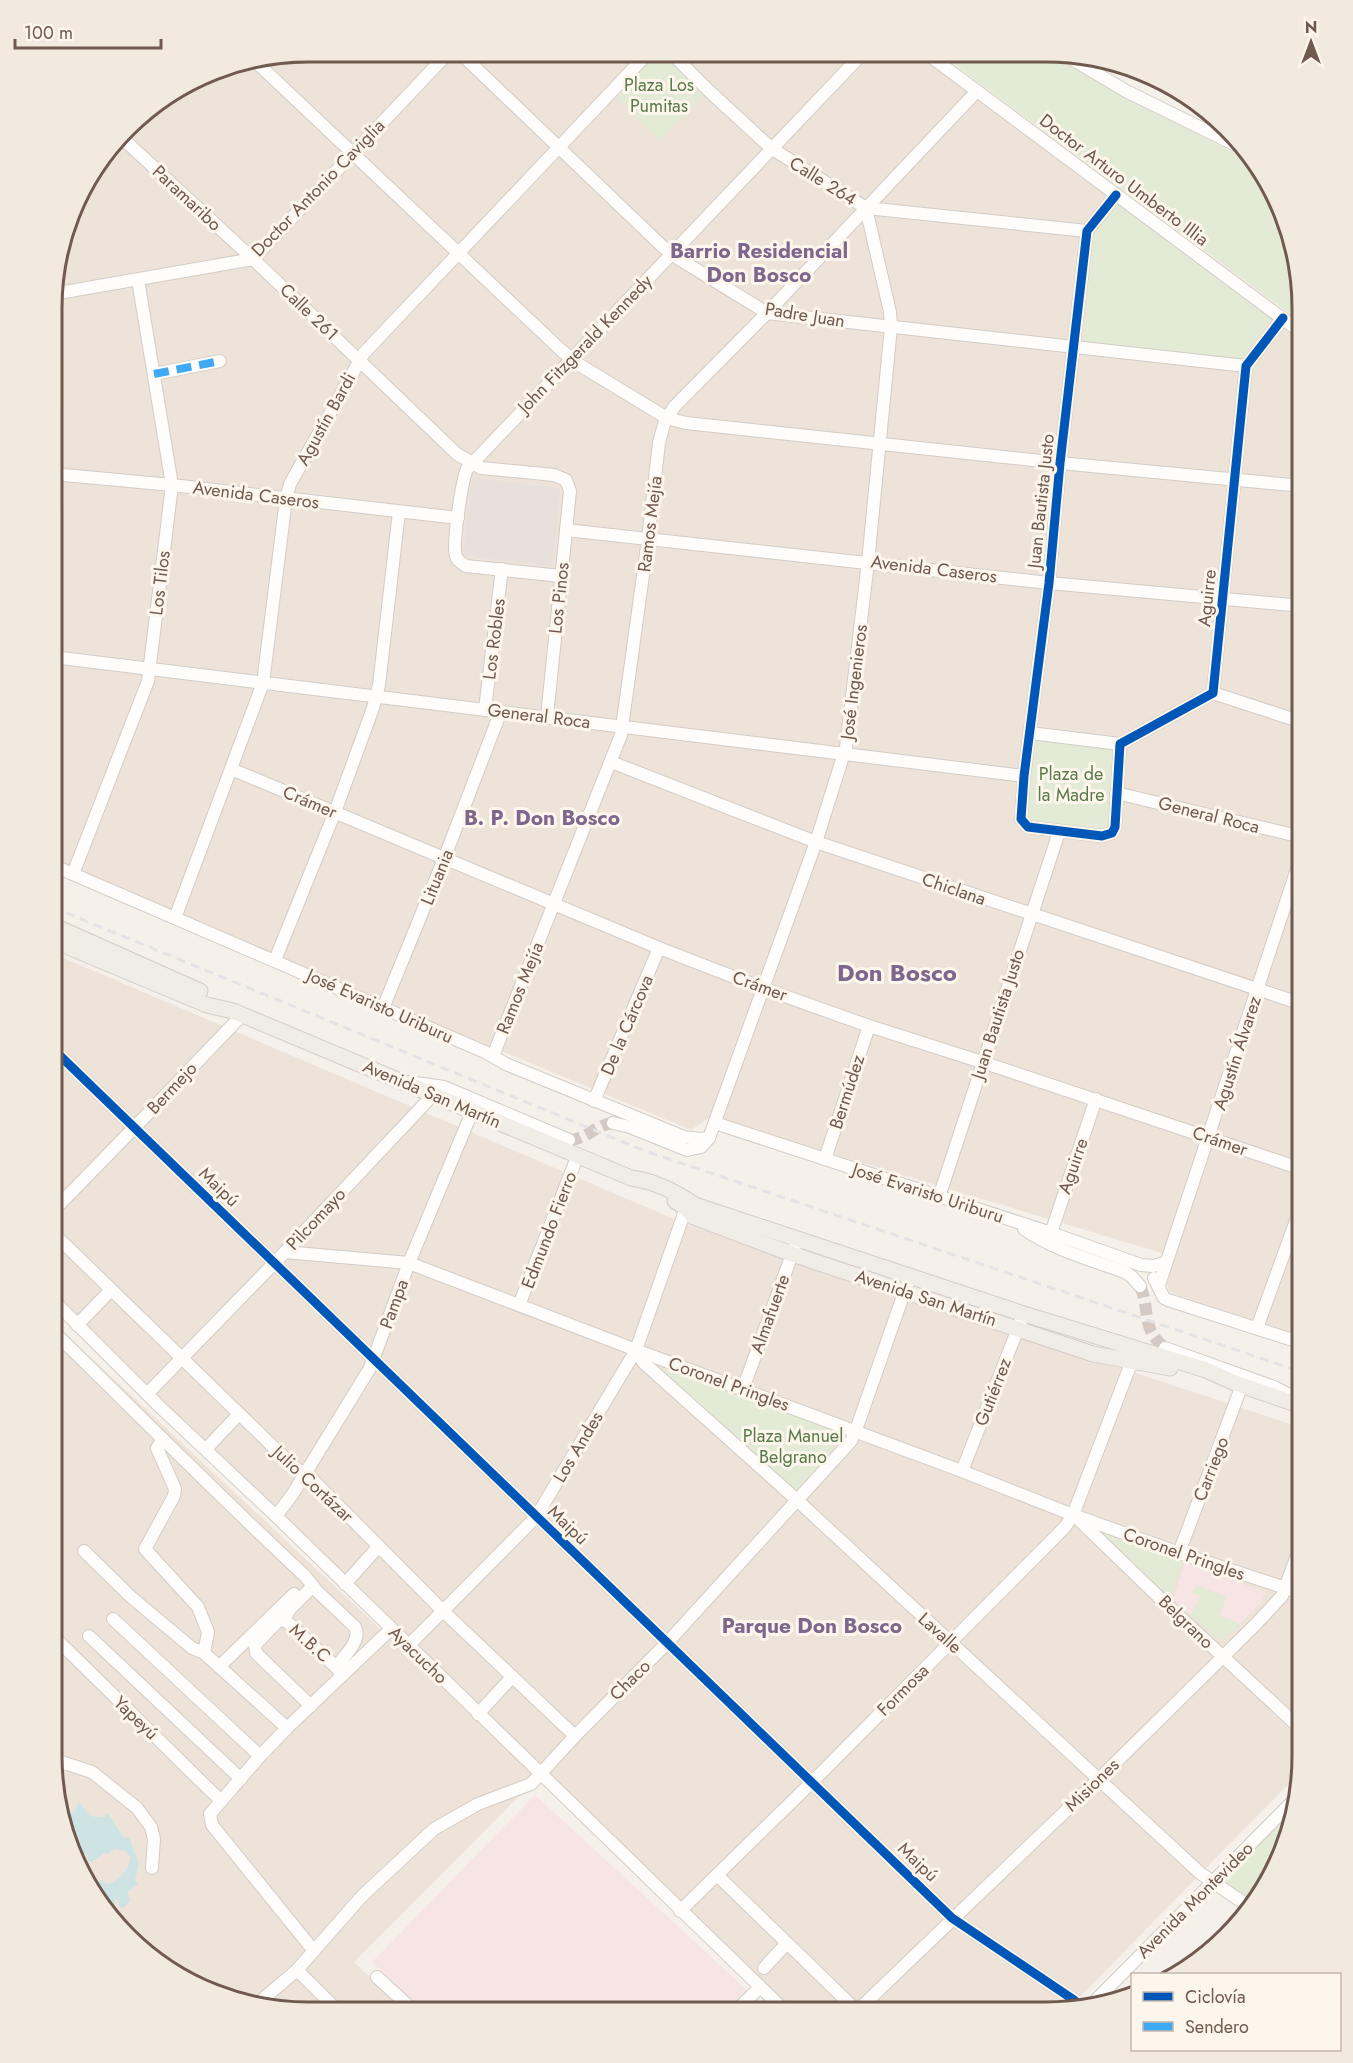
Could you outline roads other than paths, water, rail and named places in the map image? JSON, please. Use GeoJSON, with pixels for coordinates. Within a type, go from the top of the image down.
{"type":"FeatureCollection","features":[{"type":"Feature","properties":{"kind":"main road","name":"Avenida San Martín"},"geometry":{"type":"LineString","coordinates":[[62,929],[213,997],[237,1013]]}},
{"type":"Feature","properties":{"kind":"main road","name":"Avenida San Martín"},"geometry":{"type":"LineString","coordinates":[[62,944],[207,1005],[237,1013],[578,1155],[631,1178],[643,1188],[677,1202],[700,1220],[792,1254],[908,1283]]}},
{"type":"Feature","properties":{"kind":"main road","name":"Avenida San Martín"},"geometry":{"type":"LineString","coordinates":[[631,1178],[642,1179],[669,1190],[695,1205],[797,1239],[908,1283],[1021,1321],[1093,1354],[1135,1355],[1238,1384],[1292,1403]]}},
{"type":"Feature","properties":{"kind":"main road"},"geometry":{"type":"LineString","coordinates":[[700,1220],[713,1216],[758,1232],[762,1227]]}},
{"type":"Feature","properties":{"kind":"street","name":"Doctor Antonio Caviglia"},"geometry":{"type":"LineString","coordinates":[[62,293],[253,259],[439,62]]}},
{"type":"Feature","properties":{"kind":"street","name":"Padre Juan"},"geometry":{"type":"LineString","coordinates":[[470,62],[671,253],[767,313],[1246,366]]}},
{"type":"Feature","properties":{"kind":"street","name":"Agustín Bardi"},"geometry":{"type":"LineString","coordinates":[[175,918],[263,683],[286,499],[290,484],[359,360],[640,62]]}},
{"type":"Feature","properties":{"kind":"street","name":"Calle 264"},"geometry":{"type":"LineString","coordinates":[[680,62],[771,148],[866,208],[1087,231]]}},
{"type":"Feature","properties":{"kind":"street","name":"John Fitzgerald Kennedy"},"geometry":{"type":"LineString","coordinates":[[502,569],[466,566],[458,561],[455,554],[463,482],[471,463],[854,62]]}},
{"type":"Feature","properties":{"kind":"street","name":"Doctor Arturo Umberto Illia"},"geometry":{"type":"LineString","coordinates":[[938,62],[1292,325]]}},
{"type":"Feature","properties":{"kind":"street"},"geometry":{"type":"LineString","coordinates":[[1081,64],[1126,91],[1224,139]]}},
{"type":"Feature","properties":{"kind":"street"},"geometry":{"type":"LineString","coordinates":[[260,66],[570,359],[667,418],[686,423],[880,444],[1292,485]]}},
{"type":"Feature","properties":{"kind":"street","name":"Ramos Mejía"},"geometry":{"type":"LineString","coordinates":[[493,1056],[611,762],[623,726],[659,443],[667,418],[674,407],[767,313],[977,91]]}},
{"type":"Feature","properties":{"kind":"street","name":"Paramaribo"},"geometry":{"type":"LineString","coordinates":[[126,142],[253,259]]}},
{"type":"Feature","properties":{"kind":"street"},"geometry":{"type":"LineString","coordinates":[[1087,231],[1116,195]]}},
{"type":"Feature","properties":{"kind":"street","name":"José Ingenieros"},"geometry":{"type":"LineString","coordinates":[[709,1138],[816,842],[844,754],[868,562],[891,327],[890,312],[866,208]]}},
{"type":"Feature","properties":{"kind":"street","name":"Juan Bautista Justo"},"geometry":{"type":"LineString","coordinates":[[939,1197],[1059,832],[1028,827],[1021,819],[1024,776],[1049,583],[1060,463],[1087,231]]}},
{"type":"Feature","properties":{"kind":"street","name":"Calle 261"},"geometry":{"type":"LineString","coordinates":[[253,259],[458,454],[471,463]]}},
{"type":"Feature","properties":{"kind":"street","name":"Los Tilos"},"geometry":{"type":"LineString","coordinates":[[73,874],[145,691],[150,669],[172,486],[138,280]]}},
{"type":"Feature","properties":{"kind":"street"},"geometry":{"type":"LineString","coordinates":[[1246,366],[1283,318]]}},
{"type":"Feature","properties":{"kind":"street"},"geometry":{"type":"LineString","coordinates":[[154,374],[220,361]]}},
{"type":"Feature","properties":{"kind":"street","name":"Aguirre"},"geometry":{"type":"LineString","coordinates":[[1213,693],[1246,366]]}},
{"type":"Feature","properties":{"kind":"street","name":"Los Pinos"},"geometry":{"type":"LineString","coordinates":[[471,463],[488,469],[554,476],[566,480],[570,491],[547,717]]}},
{"type":"Feature","properties":{"kind":"street","name":"Avenida Caseros"},"geometry":{"type":"LineString","coordinates":[[62,475],[458,518]]}},
{"type":"Feature","properties":{"kind":"street"},"geometry":{"type":"LineString","coordinates":[[275,960],[335,812],[376,696],[399,512]]}},
{"type":"Feature","properties":{"kind":"street","name":"Avenida Caseros"},"geometry":{"type":"LineString","coordinates":[[566,530],[1049,583],[1292,605]]}},
{"type":"Feature","properties":{"kind":"street"},"geometry":{"type":"LineString","coordinates":[[502,569],[561,576]]}},
{"type":"Feature","properties":{"kind":"street","name":"Los Robles"},"geometry":{"type":"LineString","coordinates":[[485,709],[502,569]]}},
{"type":"Feature","properties":{"kind":"street","name":"General Roca"},"geometry":{"type":"LineString","coordinates":[[62,658],[1024,776]]}},
{"type":"Feature","properties":{"kind":"street"},"geometry":{"type":"LineString","coordinates":[[1030,733],[1120,744],[1213,693],[1292,719]]}},
{"type":"Feature","properties":{"kind":"street","name":"Lituania"},"geometry":{"type":"LineString","coordinates":[[383,1008],[501,711]]}},
{"type":"Feature","properties":{"kind":"street"},"geometry":{"type":"LineString","coordinates":[[1059,832],[1107,836],[1112,833],[1115,827],[1120,744]]}},
{"type":"Feature","properties":{"kind":"street","name":"Chiclana"},"geometry":{"type":"LineString","coordinates":[[611,762],[816,842],[1292,1001]]}},
{"type":"Feature","properties":{"kind":"street","name":"Crámer"},"geometry":{"type":"LineString","coordinates":[[231,769],[659,948],[762,988],[869,1026],[1096,1099],[1292,1166]]}},
{"type":"Feature","properties":{"kind":"street","name":"General Roca"},"geometry":{"type":"LineString","coordinates":[[1116,793],[1292,835]]}},
{"type":"Feature","properties":{"kind":"street","name":"José Evaristo Uriburu"},"geometry":{"type":"LineString","coordinates":[[62,869],[275,960],[594,1101],[684,1137],[709,1138]]}},
{"type":"Feature","properties":{"kind":"street","name":"Agustín Álvarez"},"geometry":{"type":"LineString","coordinates":[[1158,1285],[1292,885]]}},
{"type":"Feature","properties":{"kind":"street","name":"De la Cárcova"},"geometry":{"type":"LineString","coordinates":[[594,1101],[659,948]]}},
{"type":"Feature","properties":{"kind":"street","name":"Bermejo"},"geometry":{"type":"LineString","coordinates":[[62,1202],[134,1128],[237,1013]]}},
{"type":"Feature","properties":{"kind":"street","name":"Bermúdez"},"geometry":{"type":"LineString","coordinates":[[825,1159],[869,1026]]}},
{"type":"Feature","properties":{"kind":"street","name":"Maipú"},"geometry":{"type":"LineString","coordinates":[[62,1058],[952,1918],[1073,2000]]}},
{"type":"Feature","properties":{"kind":"street"},"geometry":{"type":"LineString","coordinates":[[403,1082],[425,1083],[444,1088],[569,1140]]}},
{"type":"Feature","properties":{"kind":"street","name":"Pilcomayo"},"geometry":{"type":"LineString","coordinates":[[147,1394],[275,1263],[433,1095]]}},
{"type":"Feature","properties":{"kind":"street","name":"Aguirre"},"geometry":{"type":"LineString","coordinates":[[1050,1233],[1096,1099]]}},
{"type":"Feature","properties":{"kind":"street","name":"Pampa"},"geometry":{"type":"LineString","coordinates":[[276,1516],[292,1496],[370,1368],[409,1263],[472,1112]]}},
{"type":"Feature","properties":{"kind":"street"},"geometry":{"type":"LineString","coordinates":[[613,1123],[630,1127],[687,1150],[701,1147],[709,1138]]}},
{"type":"Feature","properties":{"kind":"street","name":"José Evaristo Uriburu"},"geometry":{"type":"LineString","coordinates":[[714,1123],[1141,1265],[1153,1266],[1164,1263]]}},
{"type":"Feature","properties":{"kind":"street","name":"Edmundo Fierro"},"geometry":{"type":"LineString","coordinates":[[519,1305],[578,1155]]}},
{"type":"Feature","properties":{"kind":"street","name":"Los Andes"},"geometry":{"type":"LineString","coordinates":[[409,1646],[536,1517],[636,1350],[686,1208]]}},
{"type":"Feature","properties":{"kind":"street"},"geometry":{"type":"LineString","coordinates":[[1012,1221],[1054,1247],[1125,1272],[1140,1286]]}},
{"type":"Feature","properties":{"kind":"street"},"geometry":{"type":"LineString","coordinates":[[1257,1328],[1292,1232]]}},
{"type":"Feature","properties":{"kind":"street","name":"Almafuerte"},"geometry":{"type":"LineString","coordinates":[[743,1389],[797,1239]]}},
{"type":"Feature","properties":{"kind":"street","name":"Julio Cortázar"},"geometry":{"type":"LineString","coordinates":[[62,1242],[293,1466],[311,1478],[444,1612],[575,1736]]}},
{"type":"Feature","properties":{"kind":"street","name":"Coronel Pringles"},"geometry":{"type":"LineString","coordinates":[[285,1252],[409,1263],[636,1350],[856,1430],[1073,1515],[1292,1590]]}},
{"type":"Feature","properties":{"kind":"street"},"geometry":{"type":"LineString","coordinates":[[1141,1265],[1152,1275],[1164,1298],[1168,1300],[1292,1340]]}},
{"type":"Feature","properties":{"kind":"street","name":"Chaco"},"geometry":{"type":"LineString","coordinates":[[265,1998],[297,1970],[362,1896],[434,1829],[478,1804],[528,1786],[667,1643],[798,1502],[851,1441],[908,1283]]}},
{"type":"Feature","properties":{"kind":"street"},"geometry":{"type":"LineString","coordinates":[[77,1325],[111,1290]]}},
{"type":"Feature","properties":{"kind":"street","name":"Ayacucho"},"geometry":{"type":"LineString","coordinates":[[62,1309],[776,2002]]}},
{"type":"Feature","properties":{"kind":"street","name":"Gutiérrez"},"geometry":{"type":"LineString","coordinates":[[962,1471],[1021,1321]]}},
{"type":"Feature","properties":{"kind":"street","name":"Ayacucho"},"geometry":{"type":"LineString","coordinates":[[62,1340],[311,1583],[357,1631],[357,1639],[339,1671]]}},
{"type":"Feature","properties":{"kind":"street"},"geometry":{"type":"LineString","coordinates":[[1165,1348],[1274,1387],[1292,1396]]}},
{"type":"Feature","properties":{"kind":"street","name":"Lavalle"},"geometry":{"type":"LineString","coordinates":[[636,1350],[644,1363],[798,1502],[1200,1874],[1243,1902]]}},
{"type":"Feature","properties":{"kind":"street","name":"Formosa"},"geometry":{"type":"LineString","coordinates":[[680,1911],[812,1782],[1065,1527],[1073,1515],[1135,1355]]}},
{"type":"Feature","properties":{"kind":"street","name":"Carriego"},"geometry":{"type":"LineString","coordinates":[[1179,1553],[1238,1384]]}},
{"type":"Feature","properties":{"kind":"street"},"geometry":{"type":"LineString","coordinates":[[160,1407],[157,1448],[173,1482],[174,1496],[145,1549],[198,1607],[208,1632],[204,1653]]}},
{"type":"Feature","properties":{"kind":"street"},"geometry":{"type":"LineString","coordinates":[[206,1449],[239,1414]]}},
{"type":"Feature","properties":{"kind":"street","name":"Belgrano"},"geometry":{"type":"LineString","coordinates":[[1073,1515],[1292,1720]]}},
{"type":"Feature","properties":{"kind":"street"},"geometry":{"type":"LineString","coordinates":[[345,1584],[378,1547]]}},
{"type":"Feature","properties":{"kind":"street"},"geometry":{"type":"LineString","coordinates":[[84,1551],[131,1597],[192,1648],[204,1653],[220,1666],[287,1728]]}},
{"type":"Feature","properties":{"kind":"street","name":"Misiones"},"geometry":{"type":"LineString","coordinates":[[869,2002],[952,1918],[1098,1780],[1223,1657],[1277,1602],[1286,1589],[1292,1571]]}},
{"type":"Feature","properties":{"kind":"street"},"geometry":{"type":"LineString","coordinates":[[311,1583],[284,1619],[276,1623],[255,1645],[256,1653],[311,1706]]}},
{"type":"Feature","properties":{"kind":"street"},"geometry":{"type":"LineString","coordinates":[[220,1666],[311,1583]]}},
{"type":"Feature","properties":{"kind":"street"},"geometry":{"type":"LineString","coordinates":[[113,1619],[260,1756]]}},
{"type":"Feature","properties":{"kind":"street","name":"M.B.C"},"geometry":{"type":"LineString","coordinates":[[284,1619],[339,1671]]}},
{"type":"Feature","properties":{"kind":"street"},"geometry":{"type":"LineString","coordinates":[[314,1951],[212,1824],[210,1814],[260,1756],[311,1706],[339,1671],[391,1629]]}},
{"type":"Feature","properties":{"kind":"street"},"geometry":{"type":"LineString","coordinates":[[89,1636],[241,1779]]}},
{"type":"Feature","properties":{"kind":"street","name":"Yapeyú"},"geometry":{"type":"LineString","coordinates":[[62,1645],[221,1801]]}},
{"type":"Feature","properties":{"kind":"street"},"geometry":{"type":"LineString","coordinates":[[478,1714],[512,1677]]}},
{"type":"Feature","properties":{"kind":"street"},"geometry":{"type":"LineString","coordinates":[[62,1762],[92,1772],[137,1808],[151,1827],[154,1839],[152,1868]]}},
{"type":"Feature","properties":{"kind":"street","name":"Avenida Montevideo"},"geometry":{"type":"LineString","coordinates":[[1100,1995],[1286,1807]]}},
{"type":"Feature","properties":{"kind":"street"},"geometry":{"type":"LineString","coordinates":[[717,1875],[852,2002]]}},
{"type":"Feature","properties":{"kind":"street"},"geometry":{"type":"LineString","coordinates":[[764,1968],[787,1943]]}},
{"type":"Feature","properties":{"kind":"street"},"geometry":{"type":"LineString","coordinates":[[297,1970],[329,2002]]}},
{"type":"Feature","properties":{"kind":"street"},"geometry":{"type":"LineString","coordinates":[[377,1977],[404,2002]]}},
{"type":"Feature","properties":{"kind":"street"},"geometry":{"type":"LineString","coordinates":[[744,2002],[760,1987]]}},
{"type":"Feature","properties":{"kind":"tunnel"},"geometry":{"type":"LineString","coordinates":[[569,1140],[581,1138],[601,1126],[613,1123]]}},
{"type":"Feature","properties":{"kind":"tunnel"},"geometry":{"type":"LineString","coordinates":[[1140,1286],[1149,1326],[1157,1341],[1165,1348]]}},
{"type":"Feature","properties":{"kind":"railway"},"geometry":{"type":"LineString","coordinates":[[62,911],[645,1151],[1292,1369]]}},
{"type":"Feature","properties":{"kind":"district","name":"Barrio Residencial Don Bosco"},"geometry":{"type":"Point","coordinates":[759,263]}},
{"type":"Feature","properties":{"kind":"district","name":"B. P. Don Bosco"},"geometry":{"type":"Point","coordinates":[542,818]}},
{"type":"Feature","properties":{"kind":"district","name":"Don Bosco"},"geometry":{"type":"Point","coordinates":[897,972]}},
{"type":"Feature","properties":{"kind":"district","name":"Parque Don Bosco"},"geometry":{"type":"Point","coordinates":[812,1626]}},
{"type":"Feature","properties":{"kind":"park label","name":"Plaza Los Pumitas"},"geometry":{"type":"Point","coordinates":[659,95]}},
{"type":"Feature","properties":{"kind":"park label","name":"Plaza de la Madre"},"geometry":{"type":"Point","coordinates":[1071,784]}},
{"type":"Feature","properties":{"kind":"park label","name":"Plaza Manuel Belgrano"},"geometry":{"type":"Point","coordinates":[793,1446]}}]}
